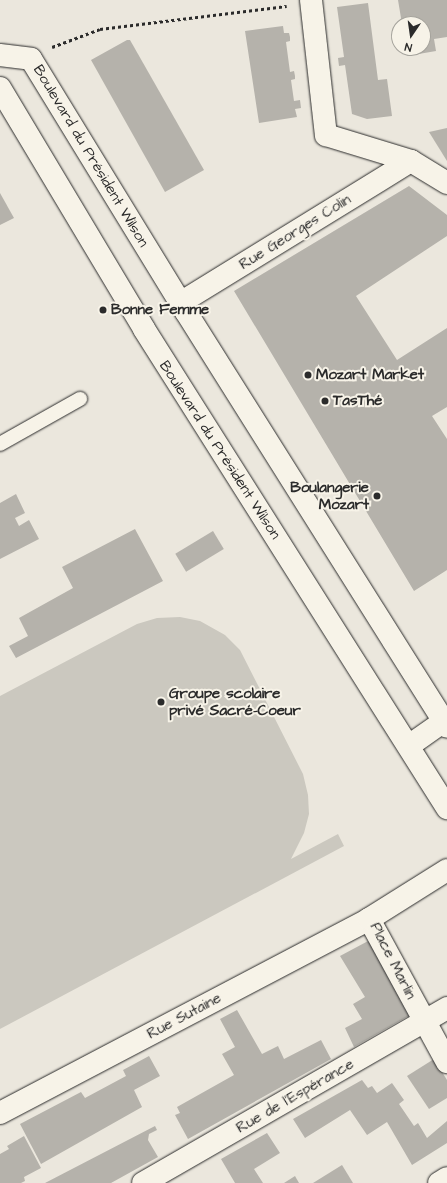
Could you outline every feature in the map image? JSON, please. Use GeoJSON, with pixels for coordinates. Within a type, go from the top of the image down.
{"type":"FeatureCollection","features":[{"type":"Feature","properties":{"kind":"street"},"geometry":{"type":"LineString","coordinates":[[311,2],[326,135],[411,161],[447,183]]}},
{"type":"Feature","properties":{"kind":"street","name":"Boulevard du Président Wilson"},"geometry":{"type":"LineString","coordinates":[[0,55],[31,60],[180,303],[446,723]]}},
{"type":"Feature","properties":{"kind":"street","name":"Boulevard du Président Wilson"},"geometry":{"type":"LineString","coordinates":[[0,88],[144,330],[410,745],[447,808]]}},
{"type":"Feature","properties":{"kind":"street","name":"Rue Georges Colin"},"geometry":{"type":"LineString","coordinates":[[180,303],[411,161]]}},
{"type":"Feature","properties":{"kind":"street"},"geometry":{"type":"LineString","coordinates":[[410,745],[446,723]]}},
{"type":"Feature","properties":{"kind":"street","name":"Place Marlin"},"geometry":{"type":"LineString","coordinates":[[447,870],[369,919],[447,1062]]}},
{"type":"Feature","properties":{"kind":"street","name":"Rue Sutaine"},"geometry":{"type":"LineString","coordinates":[[0,1113],[369,919]]}},
{"type":"Feature","properties":{"kind":"street","name":"Rue de l'Espérance"},"geometry":{"type":"LineString","coordinates":[[143,1183],[447,1008]]}},
{"type":"Feature","properties":{"kind":"street"},"geometry":{"type":"LineString","coordinates":[[439,1183],[447,1178]]}},
{"type":"Feature","properties":{"kind":"lane"},"geometry":{"type":"LineString","coordinates":[[0,444],[80,399]]}},
{"type":"Feature","properties":{"kind":"path"},"geometry":{"type":"LineString","coordinates":[[31,60],[57,44],[100,29],[311,2]]}},
{"type":"Feature","properties":{"kind":"shaded area"},"geometry":{"type":"Polygon","coordinates":[[[180,617],[200,621],[225,635],[240,650],[303,774],[308,795],[309,814],[304,833],[291,859],[338,834],[344,846],[0,1029],[0,696],[137,624],[157,618],[180,617]]]}},
{"type":"Feature","properties":{"kind":"building"},"geometry":{"type":"Polygon","coordinates":[[[398,0],[447,0],[447,37],[434,39],[436,51],[431,52],[431,16],[401,16],[398,0]]]}},
{"type":"Feature","properties":{"kind":"building"},"geometry":{"type":"Polygon","coordinates":[[[368,3],[378,80],[387,79],[392,116],[367,119],[352,114],[345,65],[339,66],[338,58],[344,57],[337,7],[368,3]]]}},
{"type":"Feature","properties":{"kind":"building"},"geometry":{"type":"Polygon","coordinates":[[[283,26],[284,33],[289,33],[290,37],[290,41],[286,42],[290,72],[294,71],[295,76],[295,79],[291,80],[294,101],[300,100],[301,108],[295,109],[297,117],[259,123],[245,31],[283,26]]]}},
{"type":"Feature","properties":{"kind":"building"},"geometry":{"type":"Polygon","coordinates":[[[127,40],[130,40],[204,170],[165,192],[91,60],[127,40]]]}},
{"type":"Feature","properties":{"kind":"building"},"geometry":{"type":"Polygon","coordinates":[[[447,128],[447,161],[429,132],[447,128]]]}},
{"type":"Feature","properties":{"kind":"building"},"geometry":{"type":"Polygon","coordinates":[[[409,186],[447,215],[447,236],[356,296],[397,360],[447,328],[447,407],[432,416],[447,439],[447,570],[414,591],[234,291],[409,186]]]}},
{"type":"Feature","properties":{"kind":"building"},"geometry":{"type":"Polygon","coordinates":[[[0,193],[14,218],[0,225],[0,193]]]}},
{"type":"Feature","properties":{"kind":"building"},"geometry":{"type":"Polygon","coordinates":[[[16,494],[25,513],[15,518],[19,526],[29,520],[39,539],[0,559],[0,503],[16,494]]]}},
{"type":"Feature","properties":{"kind":"building"},"geometry":{"type":"Polygon","coordinates":[[[135,529],[163,581],[16,658],[9,646],[28,636],[19,618],[73,588],[62,567],[135,529]]]}},
{"type":"Feature","properties":{"kind":"building"},"geometry":{"type":"Polygon","coordinates":[[[213,531],[224,549],[186,572],[175,554],[213,531]]]}},
{"type":"Feature","properties":{"kind":"building"},"geometry":{"type":"Polygon","coordinates":[[[370,940],[412,1014],[354,1047],[345,1028],[362,1019],[353,1004],[365,997],[340,956],[370,940]]]}},
{"type":"Feature","properties":{"kind":"building"},"geometry":{"type":"Polygon","coordinates":[[[237,1010],[262,1054],[278,1046],[284,1059],[321,1040],[331,1059],[188,1139],[175,1115],[180,1113],[177,1107],[234,1075],[222,1054],[235,1047],[220,1019],[237,1010]]]}},
{"type":"Feature","properties":{"kind":"building"},"geometry":{"type":"Polygon","coordinates":[[[149,1056],[160,1076],[134,1090],[142,1107],[41,1164],[20,1124],[81,1092],[85,1098],[126,1076],[123,1070],[149,1056]]]}},
{"type":"Feature","properties":{"kind":"building"},"geometry":{"type":"Polygon","coordinates":[[[434,1059],[447,1080],[447,1098],[429,1109],[407,1076],[434,1059]]]}},
{"type":"Feature","properties":{"kind":"building"},"geometry":{"type":"Polygon","coordinates":[[[362,1080],[368,1088],[372,1086],[377,1093],[392,1083],[404,1100],[399,1104],[414,1126],[418,1123],[427,1138],[447,1121],[447,1143],[412,1165],[387,1122],[367,1135],[350,1110],[305,1138],[293,1119],[362,1080]]]}},
{"type":"Feature","properties":{"kind":"building"},"geometry":{"type":"Polygon","coordinates":[[[155,1126],[157,1130],[149,1134],[148,1140],[158,1157],[111,1183],[45,1183],[155,1126]]]}},
{"type":"Feature","properties":{"kind":"building"},"geometry":{"type":"Polygon","coordinates":[[[267,1133],[280,1153],[254,1169],[263,1183],[235,1183],[221,1159],[267,1133]]]}},
{"type":"Feature","properties":{"kind":"building"},"geometry":{"type":"Polygon","coordinates":[[[24,1136],[41,1168],[24,1177],[25,1181],[21,1183],[0,1183],[0,1154],[9,1149],[7,1146],[24,1136]]]}},
{"type":"Feature","properties":{"kind":"building"},"geometry":{"type":"Polygon","coordinates":[[[342,1165],[353,1183],[313,1183],[342,1165]]]}},
{"type":"Feature","properties":{"kind":"building"},"geometry":{"type":"Polygon","coordinates":[[[295,1176],[299,1183],[284,1183],[295,1176]]]}},
{"type":"Feature","properties":{"kind":"place","name":"Bonne Femme"},"geometry":{"type":"Point","coordinates":[103,310]}},
{"type":"Feature","properties":{"kind":"place","name":"Mozart Market"},"geometry":{"type":"Point","coordinates":[308,375]}},
{"type":"Feature","properties":{"kind":"place","name":"TasThé"},"geometry":{"type":"Point","coordinates":[325,401]}},
{"type":"Feature","properties":{"kind":"place","name":"Boulangerie Mozart"},"geometry":{"type":"Point","coordinates":[377,496]}},
{"type":"Feature","properties":{"kind":"place","name":"Groupe scolaire privé Sacré-Coeur"},"geometry":{"type":"Point","coordinates":[161,702]}}]}
